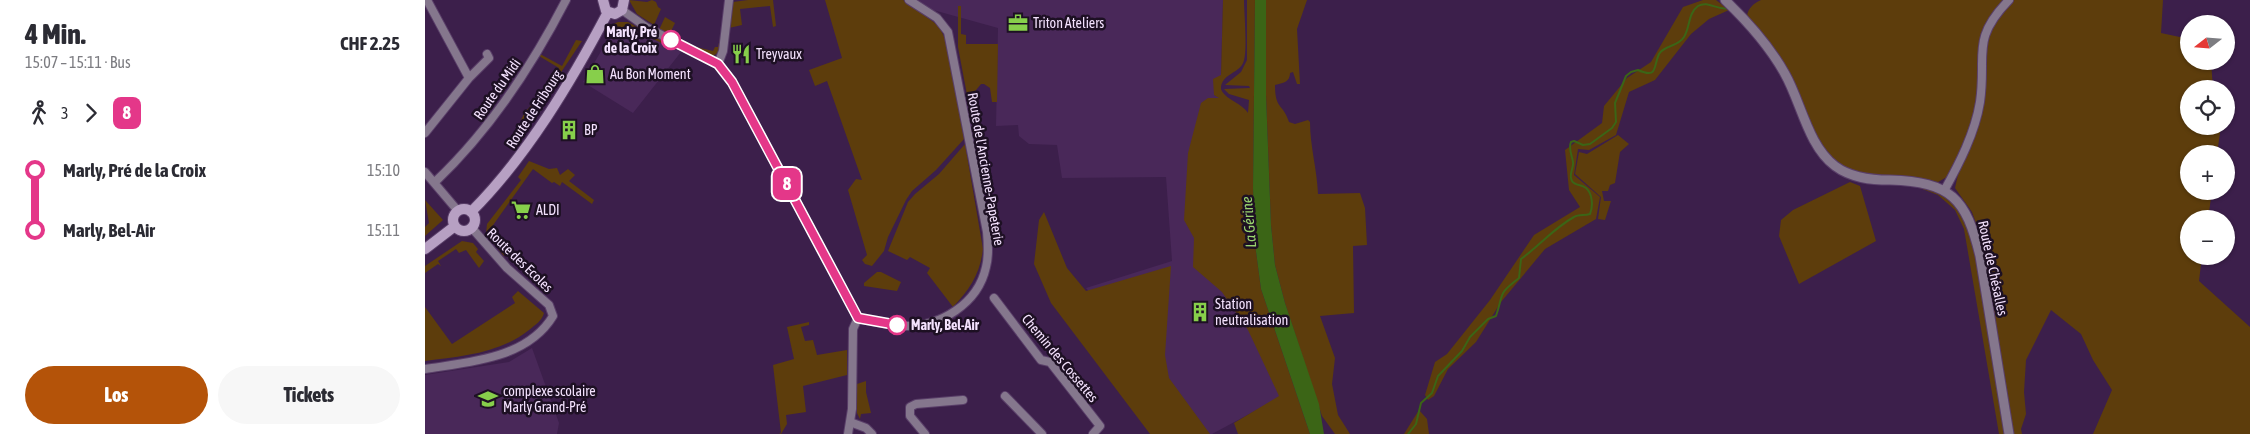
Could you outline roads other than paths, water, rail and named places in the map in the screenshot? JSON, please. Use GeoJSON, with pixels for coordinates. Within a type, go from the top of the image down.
{"type":"FeatureCollection","features":[{"type":"Feature","properties":{"kind":"main road"},"geometry":{"type":"LineString","coordinates":[[603,0],[603,5],[608,12],[615,14],[623,5]]}},
{"type":"Feature","properties":{"kind":"main road","name":"Route de Fribourg"},"geometry":{"type":"LineString","coordinates":[[471,212],[495,188],[525,148],[570,79],[608,12]]}},
{"type":"Feature","properties":{"kind":"main road"},"geometry":{"type":"LineString","coordinates":[[466,210],[471,212],[474,220],[471,228],[465,230],[455,226],[454,216],[458,211],[466,210]]}},
{"type":"Feature","properties":{"kind":"main road"},"geometry":{"type":"LineString","coordinates":[[425,249],[455,226]]}},
{"type":"Feature","properties":{"kind":"street"},"geometry":{"type":"LineString","coordinates":[[427,0],[469,78]]}},
{"type":"Feature","properties":{"kind":"street","name":"Route du Midi"},"geometry":{"type":"LineString","coordinates":[[435,182],[493,118],[527,69],[566,0]]}},
{"type":"Feature","properties":{"kind":"street"},"geometry":{"type":"LineString","coordinates":[[718,64],[723,51],[729,0]]}},
{"type":"Feature","properties":{"kind":"street","name":"Route de l'Ancienne-Papeterie"},"geometry":{"type":"LineString","coordinates":[[858,318],[904,326],[924,325],[941,320],[955,312],[971,296],[986,268],[989,252],[987,232],[948,32],[937,18],[909,0]]}},
{"type":"Feature","properties":{"kind":"street","name":"Route de Chésalles"},"geometry":{"type":"LineString","coordinates":[[1725,0],[1754,29],[1770,50],[1785,73],[1816,143],[1835,166],[1859,178],[1920,183],[1937,187],[1958,201],[1973,228],[2009,434]]}},
{"type":"Feature","properties":{"kind":"street"},"geometry":{"type":"LineString","coordinates":[[1945,191],[1971,132],[1979,102],[1982,46],[1986,28],[1994,15],[2009,0]]}},
{"type":"Feature","properties":{"kind":"street"},"geometry":{"type":"LineString","coordinates":[[623,5],[646,27],[718,64],[738,92],[858,318],[853,328],[851,422],[848,434]]}},
{"type":"Feature","properties":{"kind":"street"},"geometry":{"type":"LineString","coordinates":[[425,133],[467,83],[469,78],[489,58],[487,54]]}},
{"type":"Feature","properties":{"kind":"street"},"geometry":{"type":"LineString","coordinates":[[425,172],[458,211]]}},
{"type":"Feature","properties":{"kind":"street","name":"Route des Ecoles"},"geometry":{"type":"LineString","coordinates":[[425,369],[488,359],[506,353],[538,332],[553,316],[549,305],[507,268],[471,228]]}},
{"type":"Feature","properties":{"kind":"street","name":"Chemin des Cossettes"},"geometry":{"type":"LineString","coordinates":[[994,298],[1041,360],[1050,362],[1100,426],[1093,434]]}},
{"type":"Feature","properties":{"kind":"street"},"geometry":{"type":"LineString","coordinates":[[1005,396],[1042,434]]}},
{"type":"Feature","properties":{"kind":"street"},"geometry":{"type":"LineString","coordinates":[[925,434],[910,416],[910,407],[916,404],[963,400]]}},
{"type":"Feature","properties":{"kind":"street"},"geometry":{"type":"LineString","coordinates":[[851,422],[866,428],[872,434]]}},
{"type":"Feature","properties":{"kind":"waterway"},"geometry":{"type":"LineString","coordinates":[[1408,434],[1416,424],[1421,403],[1432,393],[1438,376],[1462,351],[1470,337],[1488,319],[1496,316],[1504,291],[1519,278],[1521,259],[1567,221],[1576,216],[1590,214],[1592,208],[1590,194],[1586,188],[1575,184],[1571,178],[1573,165],[1570,150],[1571,142],[1574,141],[1583,145],[1590,144],[1612,128],[1616,122],[1615,103],[1626,76],[1638,70],[1652,72],[1661,51],[1678,43],[1684,37],[1692,13],[1698,6],[1705,4],[1724,9],[1728,8]]}},
{"type":"Feature","properties":{"kind":"place","name":"Triton Ateliers"},"geometry":{"type":"Point","coordinates":[1018,23]}},
{"type":"Feature","properties":{"kind":"place","name":"Marly, Pré de la Croix"},"geometry":{"type":"Point","coordinates":[671,40]}},
{"type":"Feature","properties":{"kind":"place","name":"Treyvaux"},"geometry":{"type":"Point","coordinates":[741,54]}},
{"type":"Feature","properties":{"kind":"place","name":"Au Bon Moment"},"geometry":{"type":"Point","coordinates":[595,74]}},
{"type":"Feature","properties":{"kind":"place","name":"BP"},"geometry":{"type":"Point","coordinates":[569,130]}},
{"type":"Feature","properties":{"kind":"place","name":"ALDI"},"geometry":{"type":"Point","coordinates":[521,210]}},
{"type":"Feature","properties":{"kind":"place","name":"Station neutralisation"},"geometry":{"type":"Point","coordinates":[1200,312]}},
{"type":"Feature","properties":{"kind":"place","name":"Marly, Bel-Air"},"geometry":{"type":"Point","coordinates":[897,325]}},
{"type":"Feature","properties":{"kind":"place","name":"complexe scolaire Marly Grand-Pré"},"geometry":{"type":"Point","coordinates":[488,399]}},
{"type":"Feature","properties":{"kind":"water label","name":"La Gérine"},"geometry":{"type":"Point","coordinates":[1249,222]}}]}
